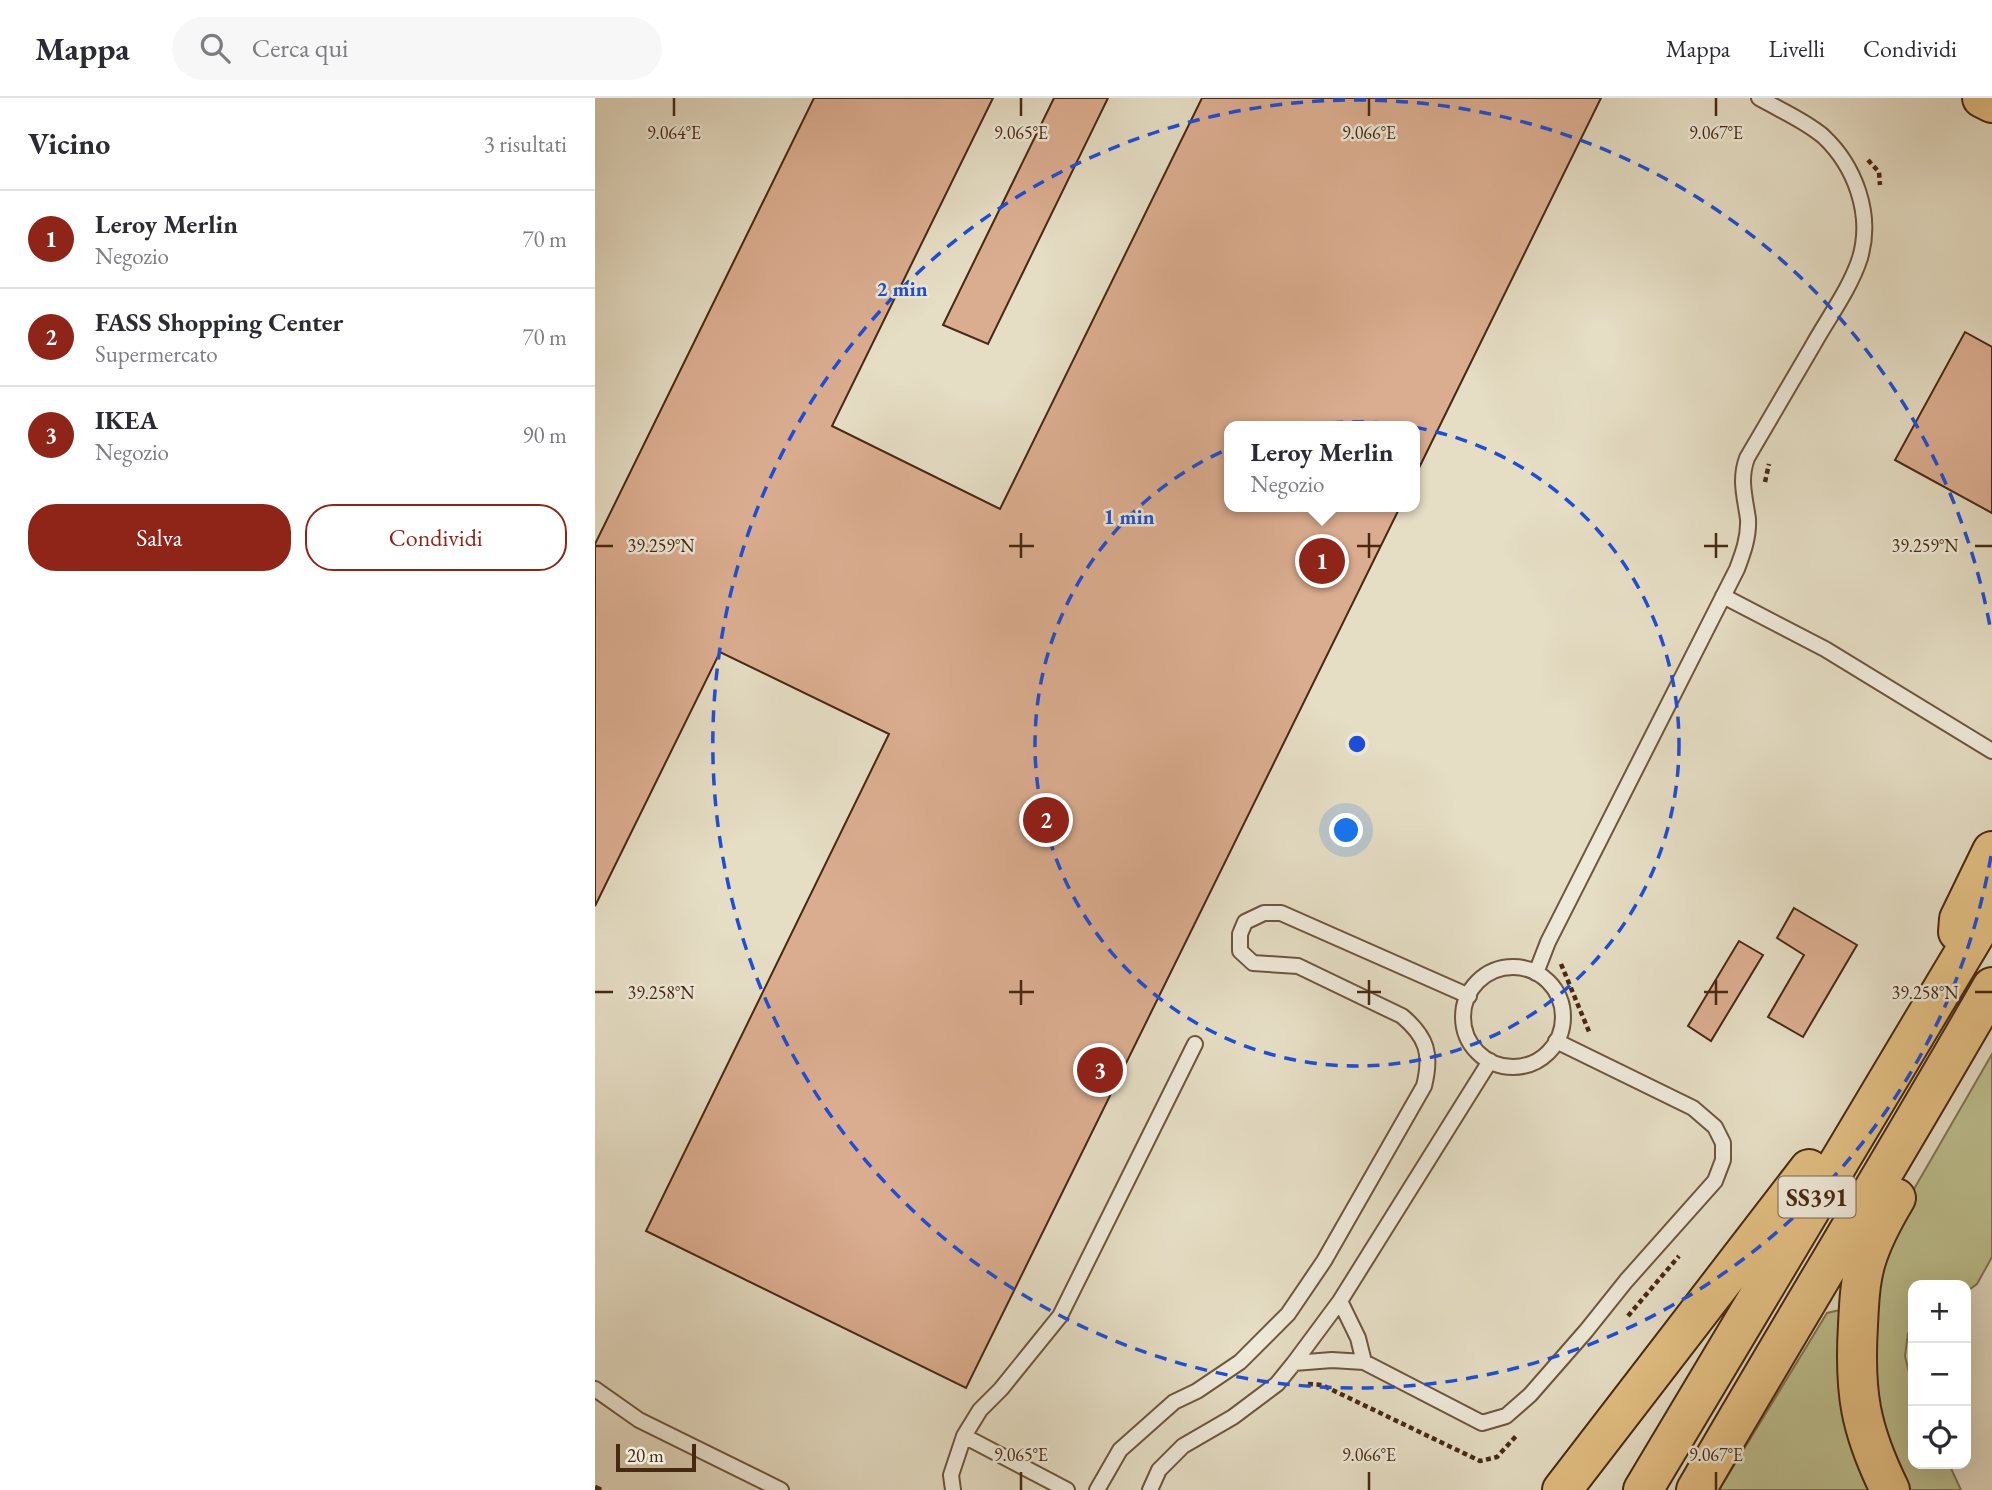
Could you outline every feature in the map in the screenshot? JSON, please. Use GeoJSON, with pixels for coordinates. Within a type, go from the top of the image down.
{"type":"FeatureCollection","features":[{"type":"Feature","properties":{"kind":"highway"},"geometry":{"type":"LineString","coordinates":[[1982,98],[1992,103]]}},
{"type":"Feature","properties":{"kind":"highway"},"geometry":{"type":"LineString","coordinates":[[1957,962],[1959,919],[1992,851]]}},
{"type":"Feature","properties":{"kind":"highway","name":"SS391"},"geometry":{"type":"LineString","coordinates":[[1643,1490],[1992,906]]}},
{"type":"Feature","properties":{"kind":"highway","name":"SS391"},"geometry":{"type":"LineString","coordinates":[[1696,1490],[1992,987]]}},
{"type":"Feature","properties":{"kind":"highway"},"geometry":{"type":"LineString","coordinates":[[1562,1490],[1809,1169],[1847,1113],[1874,1102]]}},
{"type":"Feature","properties":{"kind":"highway"},"geometry":{"type":"LineString","coordinates":[[1890,1490],[1873,1454],[1860,1409],[1856,1365],[1859,1296],[1865,1262],[1878,1230],[1908,1177],[1909,1132]]}},
{"type":"Feature","properties":{"kind":"lane"},"geometry":{"type":"LineString","coordinates":[[1536,973],[1548,942],[1737,569],[1747,536],[1748,521],[1742,486],[1747,458],[1844,292],[1855,270],[1863,241],[1861,202],[1855,182],[1835,149],[1807,124],[1759,98]]}},
{"type":"Feature","properties":{"kind":"lane"},"geometry":{"type":"LineString","coordinates":[[1723,596],[1825,649],[1992,751]]}},
{"type":"Feature","properties":{"kind":"lane"},"geometry":{"type":"LineString","coordinates":[[1097,1490],[1120,1450],[1174,1402],[1197,1391],[1240,1362],[1287,1314],[1324,1261],[1424,1086],[1430,1066],[1426,1046],[1416,1028],[1402,1016],[1298,966],[1253,963],[1240,951],[1240,934],[1245,922],[1264,913],[1281,913],[1468,996]]}},
{"type":"Feature","properties":{"kind":"lane"},"geometry":{"type":"LineString","coordinates":[[1511,967],[1536,973],[1554,988],[1561,1004],[1563,1020],[1551,1051],[1537,1061],[1522,1066],[1506,1066],[1490,1061],[1477,1052],[1468,1038],[1463,1023],[1468,996],[1481,979],[1495,971],[1511,967]]}},
{"type":"Feature","properties":{"kind":"lane"},"geometry":{"type":"LineString","coordinates":[[1294,1363],[1332,1360],[1364,1362],[1482,1423],[1506,1416],[1536,1387],[1634,1271],[1716,1181],[1723,1160],[1723,1143],[1715,1127],[1693,1108],[1556,1041]]}},
{"type":"Feature","properties":{"kind":"lane"},"geometry":{"type":"LineString","coordinates":[[953,1490],[951,1475],[964,1436],[981,1410],[1060,1316],[1195,1044]]}},
{"type":"Feature","properties":{"kind":"lane"},"geometry":{"type":"LineString","coordinates":[[1150,1490],[1159,1470],[1183,1446],[1233,1417],[1277,1384],[1294,1363],[1340,1301],[1490,1061]]}},
{"type":"Feature","properties":{"kind":"lane"},"geometry":{"type":"LineString","coordinates":[[1340,1301],[1358,1338],[1364,1362]]}},
{"type":"Feature","properties":{"kind":"lane"},"geometry":{"type":"LineString","coordinates":[[595,1389],[639,1420],[781,1490]]}},
{"type":"Feature","properties":{"kind":"lane"},"geometry":{"type":"LineString","coordinates":[[964,1436],[1067,1490]]}},
{"type":"Feature","properties":{"kind":"path"},"geometry":{"type":"LineString","coordinates":[[1863,154],[1879,172],[1880,186]]}},
{"type":"Feature","properties":{"kind":"path"},"geometry":{"type":"LineString","coordinates":[[1763,494],[1771,457]]}},
{"type":"Feature","properties":{"kind":"path"},"geometry":{"type":"LineString","coordinates":[[1559,959],[1590,1035]]}},
{"type":"Feature","properties":{"kind":"path"},"geometry":{"type":"LineString","coordinates":[[1620,1324],[1683,1252]]}},
{"type":"Feature","properties":{"kind":"path"},"geometry":{"type":"LineString","coordinates":[[1302,1384],[1322,1385],[1480,1461],[1497,1457],[1525,1426]]}},
{"type":"Feature","properties":{"kind":"green space"},"geometry":{"type":"Polygon","coordinates":[[[1992,1054],[1992,1257],[1977,1284],[1971,1288],[1971,1280],[1908,1280],[1905,1356],[1908,1368],[1908,1469],[1951,1469],[1961,1490],[1909,1490],[1882,1433],[1868,1341],[1892,1227],[1992,1054]]]}},
{"type":"Feature","properties":{"kind":"green space"},"geometry":{"type":"Polygon","coordinates":[[[1840,1310],[1877,1490],[1719,1490],[1827,1313],[1840,1310]]]}},
{"type":"Feature","properties":{"kind":"building"},"geometry":{"type":"Polygon","coordinates":[[[814,98],[993,98],[832,426],[1000,509],[1202,98],[1601,98],[1420,466],[1420,421],[1224,421],[1224,512],[1398,512],[966,1388],[646,1231],[889,734],[720,652],[595,906],[595,544],[814,98]]]}},
{"type":"Feature","properties":{"kind":"building"},"geometry":{"type":"Polygon","coordinates":[[[1054,98],[1108,98],[988,344],[943,325],[1054,98]]]}},
{"type":"Feature","properties":{"kind":"building"},"geometry":{"type":"Polygon","coordinates":[[[1965,332],[1992,347],[1992,513],[1895,460],[1965,332]]]}},
{"type":"Feature","properties":{"kind":"building"},"geometry":{"type":"Polygon","coordinates":[[[1794,908],[1857,945],[1803,1037],[1768,1017],[1804,955],[1777,938],[1794,908]]]}},
{"type":"Feature","properties":{"kind":"building"},"geometry":{"type":"Polygon","coordinates":[[[1739,941],[1763,955],[1711,1041],[1688,1026],[1739,941]]]}},
{"type":"Feature","properties":{"kind":"railway"},"geometry":{"type":"LineString","coordinates":[[595,1487],[601,1490]]}},
{"type":"Feature","properties":{"kind":"place","name":"Leroy Merlin"},"geometry":{"type":"Point","coordinates":[1322,561]}},
{"type":"Feature","properties":{"kind":"place","name":"FASS Shopping Center"},"geometry":{"type":"Point","coordinates":[1046,820]}},
{"type":"Feature","properties":{"kind":"place","name":"IKEA"},"geometry":{"type":"Point","coordinates":[1100,1070]}}]}
